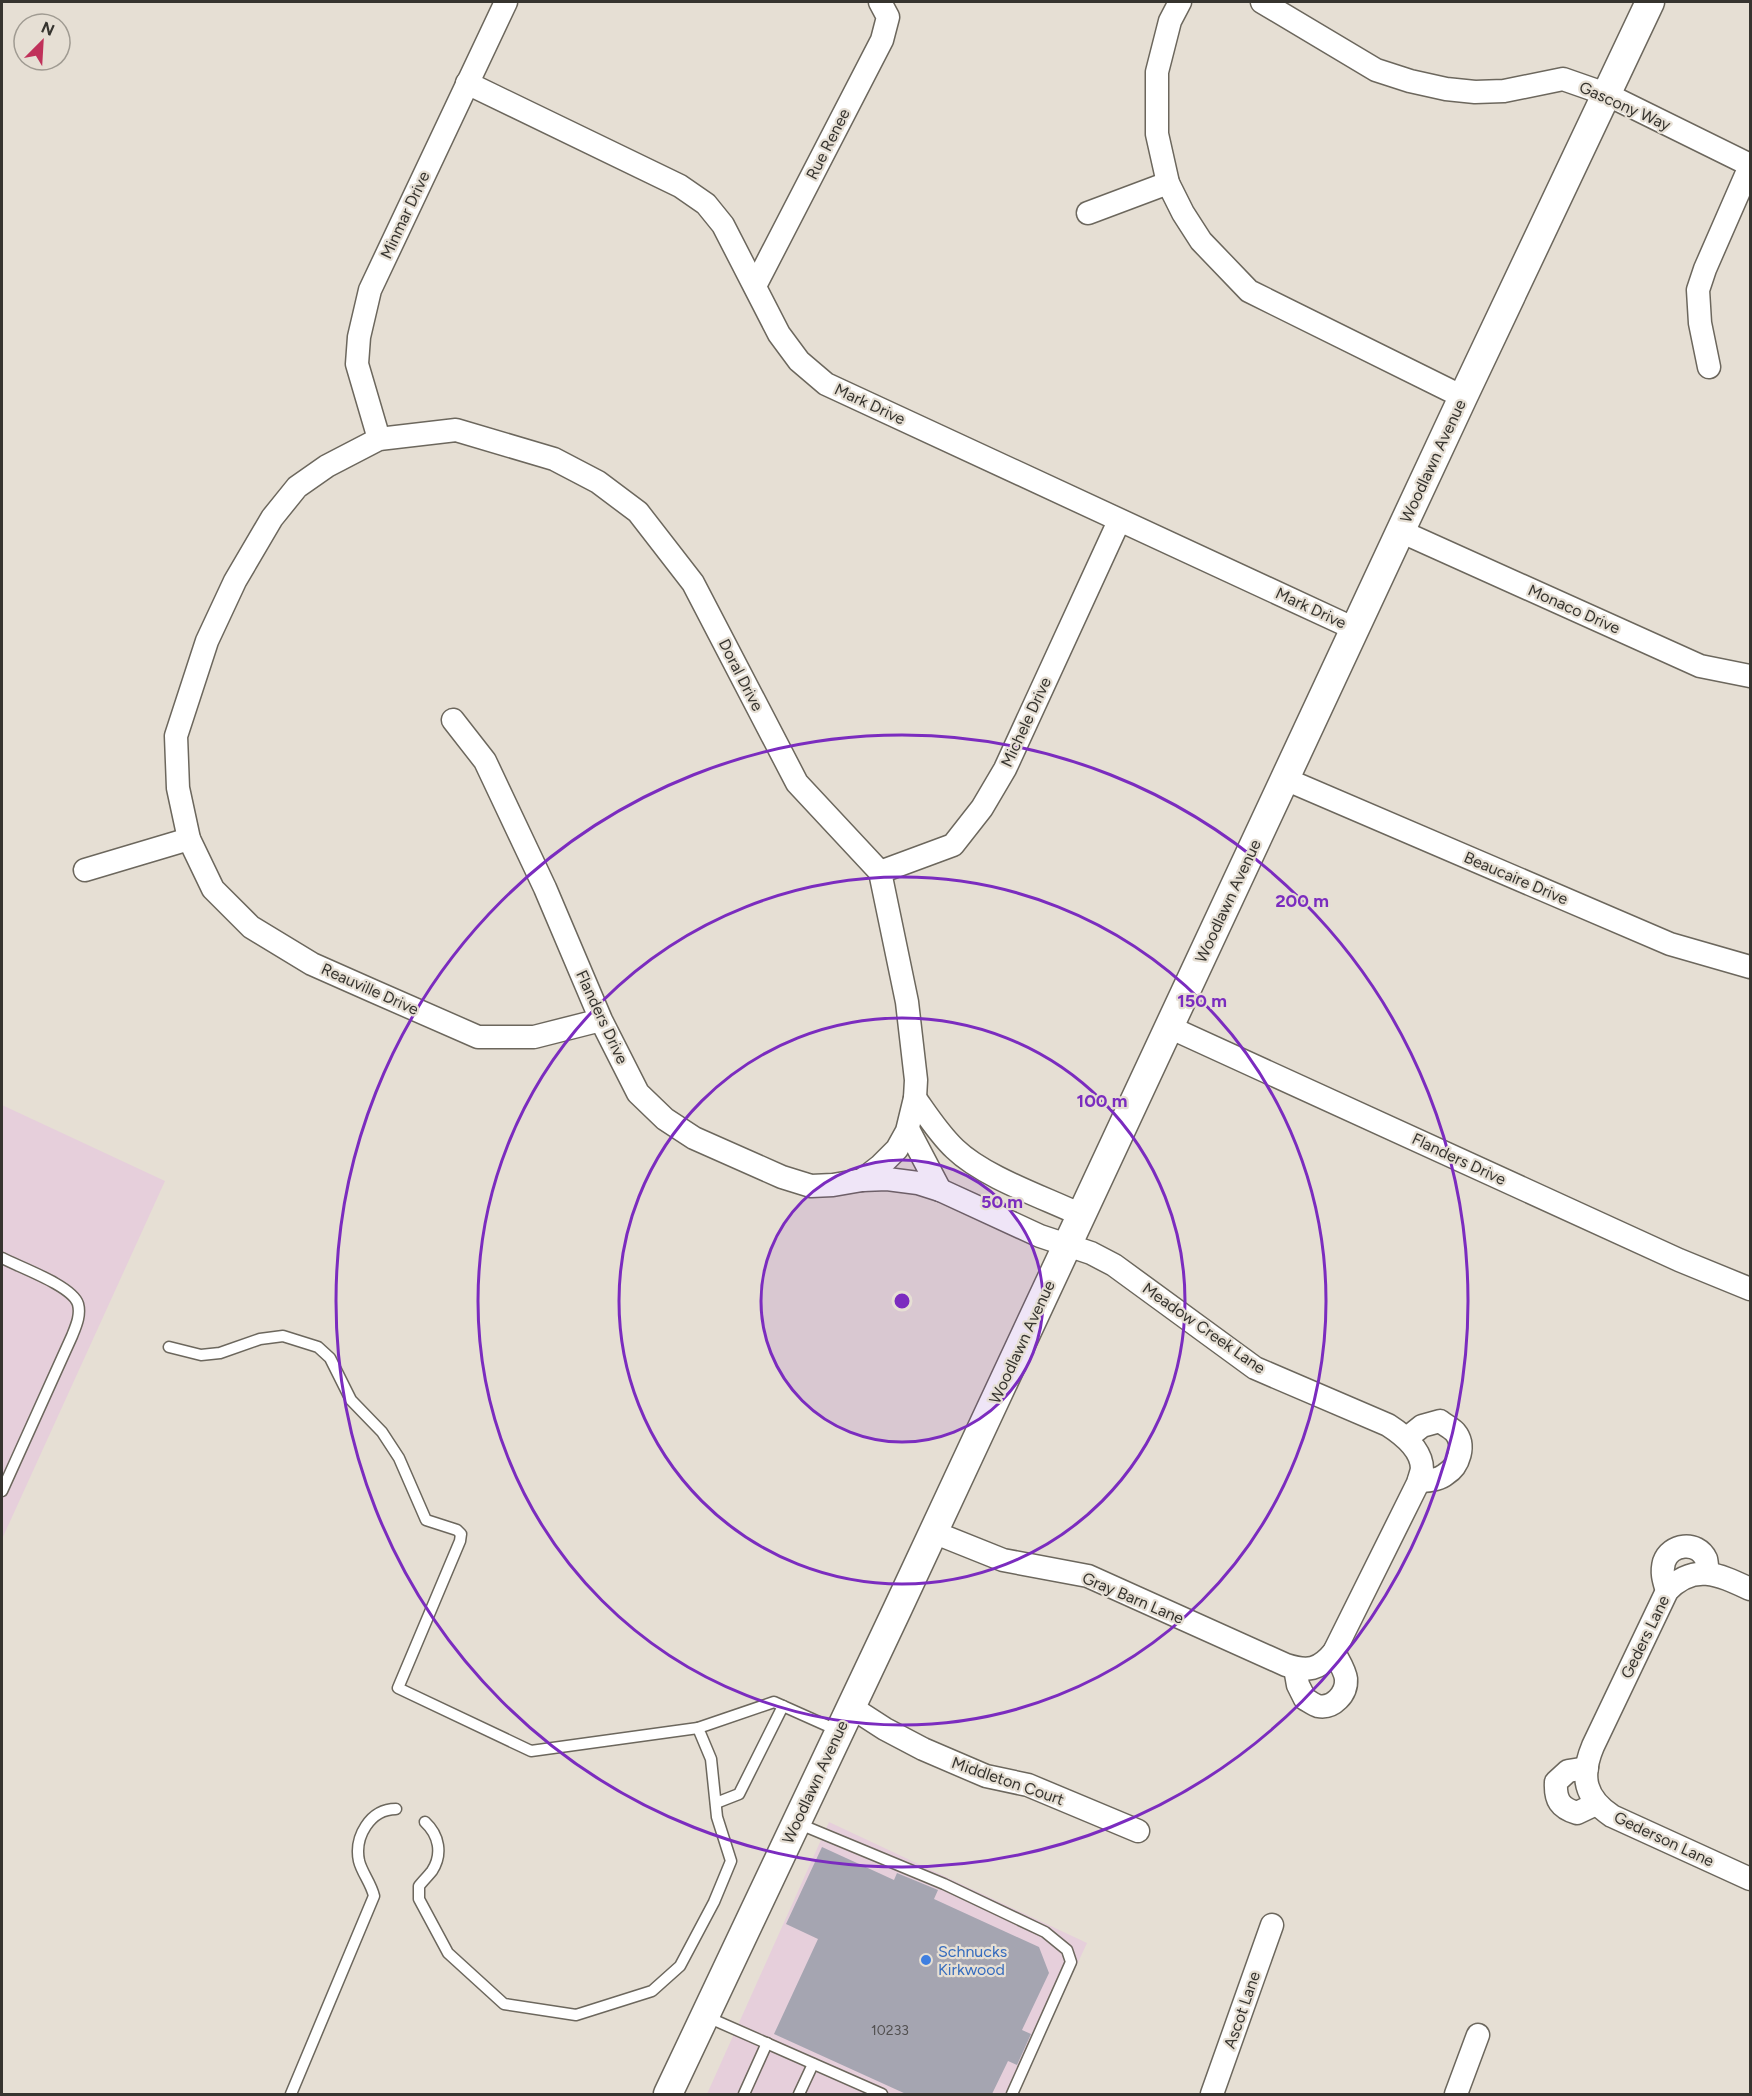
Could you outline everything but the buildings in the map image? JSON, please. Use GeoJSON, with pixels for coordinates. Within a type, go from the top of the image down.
{"type":"FeatureCollection","features":[{"type":"Feature","properties":{"kind":"street","name":"Minmar Drive"},"geometry":{"type":"LineString","coordinates":[[379,439],[357,364],[359,337],[370,290],[506,2]]}},
{"type":"Feature","properties":{"kind":"street","name":"Rue Renee"},"geometry":{"type":"LineString","coordinates":[[755,286],[882,40],[888,17],[880,2]]}},
{"type":"Feature","properties":{"kind":"street"},"geometry":{"type":"LineString","coordinates":[[1180,2],[1170,21],[1157,72],[1156,134],[1168,183],[1201,241],[1249,291],[1463,397]]}},
{"type":"Feature","properties":{"kind":"street","name":"Gascony Way"},"geometry":{"type":"LineString","coordinates":[[1262,2],[1376,70],[1410,81],[1446,89],[1475,92],[1504,91],[1563,79],[1606,94],[1750,165]]}},
{"type":"Feature","properties":{"kind":"street","name":"Woodlawn Avenue"},"geometry":{"type":"LineString","coordinates":[[668,2094],[1650,2]]}},
{"type":"Feature","properties":{"kind":"street","name":"Mark Drive"},"geometry":{"type":"LineString","coordinates":[[467,84],[680,186],[706,204],[723,225],[779,334],[799,361],[826,384],[1355,628]]}},
{"type":"Feature","properties":{"kind":"street"},"geometry":{"type":"LineString","coordinates":[[1709,367],[1700,323],[1698,290],[1750,165]]}},
{"type":"Feature","properties":{"kind":"street"},"geometry":{"type":"LineString","coordinates":[[1089,213],[1168,183]]}},
{"type":"Feature","properties":{"kind":"street","name":"Doral Drive"},"geometry":{"type":"LineString","coordinates":[[379,439],[456,430],[554,459],[598,482],[638,512],[693,583],[796,783],[880,872]]}},
{"type":"Feature","properties":{"kind":"street","name":"Reauville Drive"},"geometry":{"type":"LineString","coordinates":[[379,439],[327,466],[297,487],[272,518],[235,581],[207,641],[176,736],[178,788],[189,839],[213,889],[251,927],[312,964],[383,996],[478,1037],[534,1037],[601,1020]]}},
{"type":"Feature","properties":{"kind":"street","name":"Michele Drive"},"geometry":{"type":"LineString","coordinates":[[880,872],[953,845],[981,808],[1005,769],[1119,521]]}},
{"type":"Feature","properties":{"kind":"street","name":"Monaco Drive"},"geometry":{"type":"LineString","coordinates":[[1400,531],[1700,666],[1750,676]]}},
{"type":"Feature","properties":{"kind":"street","name":"Flanders Drive"},"geometry":{"type":"LineString","coordinates":[[453,720],[484,761],[545,888],[601,1020],[638,1093],[665,1119],[694,1138],[782,1177],[811,1185],[833,1185],[862,1180],[897,1180],[918,1183],[940,1190],[1040,1236],[1067,1244]]}},
{"type":"Feature","properties":{"kind":"street","name":"Beaucaire Drive"},"geometry":{"type":"LineString","coordinates":[[1285,779],[1670,944],[1750,967]]}},
{"type":"Feature","properties":{"kind":"street"},"geometry":{"type":"LineString","coordinates":[[85,870],[189,839]]}},
{"type":"Feature","properties":{"kind":"street"},"geometry":{"type":"LineString","coordinates":[[880,872],[907,1002],[916,1080],[915,1098],[937,1129],[956,1150],[983,1170],[1081,1215]]}},
{"type":"Feature","properties":{"kind":"street","name":"Flanders Drive"},"geometry":{"type":"LineString","coordinates":[[1169,1027],[1679,1260],[1750,1289]]}},
{"type":"Feature","properties":{"kind":"street","name":"Flanders Drive"},"geometry":{"type":"LineString","coordinates":[[862,1180],[897,1149],[908,1129],[915,1098]]}},
{"type":"Feature","properties":{"kind":"street"},"geometry":{"type":"LineString","coordinates":[[908,1129],[940,1190]]}},
{"type":"Feature","properties":{"kind":"street","name":"Meadow Creek Lane"},"geometry":{"type":"LineString","coordinates":[[1067,1244],[1114,1265],[1255,1368],[1388,1425],[1407,1438]]}},
{"type":"Feature","properties":{"kind":"street"},"geometry":{"type":"LineString","coordinates":[[1334,1652],[1346,1680],[1343,1693],[1334,1704],[1319,1706],[1305,1699],[1298,1685],[1295,1668],[1303,1670],[1324,1664],[1334,1652],[1419,1481],[1422,1469],[1420,1460],[1407,1438],[1422,1426],[1440,1421],[1456,1433],[1461,1446],[1458,1461],[1446,1475],[1419,1481]]}},
{"type":"Feature","properties":{"kind":"street","name":"Gray Barn Lane"},"geometry":{"type":"LineString","coordinates":[[933,1532],[1003,1560],[1088,1576],[1295,1668]]}},
{"type":"Feature","properties":{"kind":"street"},"geometry":{"type":"LineString","coordinates":[[1667,1591],[1662,1575],[1664,1560],[1675,1548],[1686,1545],[1697,1549],[1706,1558],[1708,1573],[1750,1589]]}},
{"type":"Feature","properties":{"kind":"street","name":"Geders Lane"},"geometry":{"type":"LineString","coordinates":[[1590,1787],[1587,1759],[1667,1591],[1680,1579],[1708,1573]]}},
{"type":"Feature","properties":{"kind":"street","name":"Middleton Court"},"geometry":{"type":"LineString","coordinates":[[845,1719],[885,1729],[923,1749],[986,1776],[1028,1785],[1138,1832]]}},
{"type":"Feature","properties":{"kind":"street","name":"Gederson Lane"},"geometry":{"type":"LineString","coordinates":[[1590,1787],[1612,1816],[1750,1879]]}},
{"type":"Feature","properties":{"kind":"street","name":"Ascot Lane"},"geometry":{"type":"LineString","coordinates":[[1212,2094],[1272,1925]]}},
{"type":"Feature","properties":{"kind":"street"},"geometry":{"type":"LineString","coordinates":[[1456,2094],[1478,2035]]}},
{"type":"Feature","properties":{"kind":"lane"},"geometry":{"type":"LineString","coordinates":[[2,1258],[65,1288],[78,1302],[79,1316],[2,1491]]}},
{"type":"Feature","properties":{"kind":"lane"},"geometry":{"type":"LineString","coordinates":[[169,1347],[201,1355],[220,1353],[260,1339],[284,1336],[318,1347],[330,1358],[351,1400],[382,1432],[399,1458],[426,1520],[458,1530],[461,1534],[398,1688],[531,1751],[698,1728],[774,1702],[845,1719]]}},
{"type":"Feature","properties":{"kind":"lane"},"geometry":{"type":"LineString","coordinates":[[716,1803],[740,1794],[783,1706]]}},
{"type":"Feature","properties":{"kind":"lane"},"geometry":{"type":"LineString","coordinates":[[425,1822],[436,1834],[438,1848],[433,1869],[419,1886],[419,1899],[448,1953],[504,2004],[576,2015],[652,1991],[680,1966],[714,1902],[730,1861],[717,1817],[711,1760],[698,1728]]}},
{"type":"Feature","properties":{"kind":"lane"},"geometry":{"type":"LineString","coordinates":[[291,2094],[374,1896],[359,1861],[359,1839],[371,1819],[381,1812],[396,1809]]}},
{"type":"Feature","properties":{"kind":"lane"},"geometry":{"type":"LineString","coordinates":[[796,1823],[944,1884],[1045,1932],[1067,1950],[1071,1962],[1012,2094]]}},
{"type":"Feature","properties":{"kind":"lane"},"geometry":{"type":"LineString","coordinates":[[705,2015],[813,2064],[860,2090],[882,2094]]}},
{"type":"Feature","properties":{"kind":"lane"},"geometry":{"type":"LineString","coordinates":[[744,2094],[767,2043]]}},
{"type":"Feature","properties":{"kind":"lane"},"geometry":{"type":"LineString","coordinates":[[799,2094],[813,2064]]}},
{"type":"Feature","properties":{"kind":"shaded area"},"geometry":{"type":"Polygon","coordinates":[[[2,1105],[165,1181],[2,1539],[2,1105]]]}},
{"type":"Feature","properties":{"kind":"shaded area","name":"Schnucks Kirkwood"},"geometry":{"type":"Polygon","coordinates":[[[829,1822],[1087,1943],[1018,2092],[1021,2094],[707,2094],[829,1822]]]}},
{"type":"Feature","properties":{"kind":"place","name":"Schnucks Kirkwood"},"geometry":{"type":"Point","coordinates":[926,1960]}}]}
